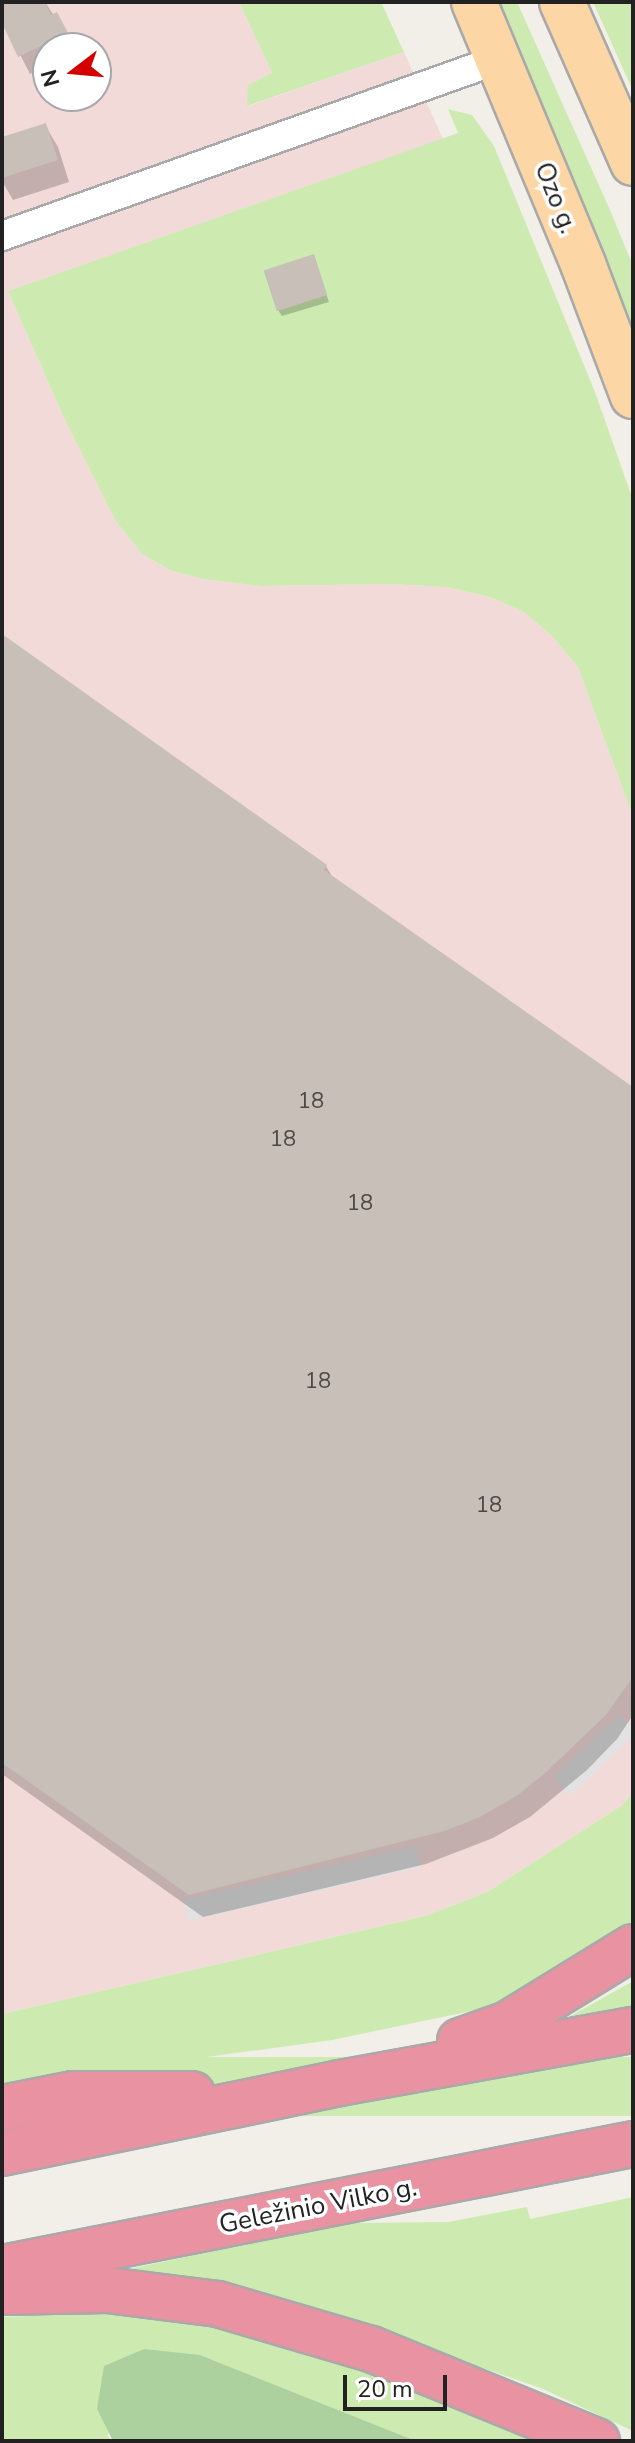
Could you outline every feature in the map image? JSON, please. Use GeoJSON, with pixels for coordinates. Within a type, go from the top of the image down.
{"type":"FeatureCollection","features":[{"type":"Feature","properties":{"kind":"highway"},"geometry":{"type":"LineString","coordinates":[[340,2083],[508,2024],[633,1947]]}},
{"type":"Feature","properties":{"kind":"highway"},"geometry":{"type":"LineString","coordinates":[[2,2153],[340,2083],[633,2030]]}},
{"type":"Feature","properties":{"kind":"highway"},"geometry":{"type":"LineString","coordinates":[[2,2108],[73,2094],[283,2095]]}},
{"type":"Feature","properties":{"kind":"highway","name":"Geležinio Vilko g."},"geometry":{"type":"LineString","coordinates":[[2,2268],[633,2144]]}},
{"type":"Feature","properties":{"kind":"highway"},"geometry":{"type":"LineString","coordinates":[[2,2292],[107,2290],[218,2304],[371,2349],[597,2441]]}},
{"type":"Feature","properties":{"kind":"main road","name":"Ozo g."},"geometry":{"type":"LineString","coordinates":[[474,2],[500,59],[633,396]]}},
{"type":"Feature","properties":{"kind":"main road"},"geometry":{"type":"LineString","coordinates":[[562,2],[633,163]]}},
{"type":"Feature","properties":{"kind":"street"},"geometry":{"type":"LineString","coordinates":[[2,236],[500,59]]}},
{"type":"Feature","properties":{"kind":"shaded area"},"geometry":{"type":"Polygon","coordinates":[[[2,2],[239,2],[272,73],[248,85],[248,106],[404,52],[443,139],[8,291],[64,418],[115,520],[142,554],[172,571],[203,579],[261,586],[388,584],[447,587],[490,597],[524,612],[551,635],[578,667],[633,817],[633,1793],[621,1806],[487,1892],[425,1916],[2,2014],[2,2]]]}},
{"type":"Feature","properties":{"kind":"shaded area"},"geometry":{"type":"Polygon","coordinates":[[[619,1715],[633,1727],[633,1736],[570,1796],[554,1776],[619,1715]]]}},
{"type":"Feature","properties":{"kind":"shaded area"},"geometry":{"type":"Polygon","coordinates":[[[416,1846],[421,1867],[188,1921],[183,1900],[416,1846]]]}},
{"type":"Feature","properties":{"kind":"green space"},"geometry":{"type":"Polygon","coordinates":[[[239,2],[381,2],[404,52],[247,106],[248,85],[272,73],[239,2]]]}},
{"type":"Feature","properties":{"kind":"green space"},"geometry":{"type":"Polygon","coordinates":[[[492,2],[517,2],[610,210],[633,266],[633,337],[492,2]]]}},
{"type":"Feature","properties":{"kind":"green space"},"geometry":{"type":"Polygon","coordinates":[[[593,2],[633,2],[633,91],[593,2]]]}},
{"type":"Feature","properties":{"kind":"green space"},"geometry":{"type":"Polygon","coordinates":[[[448,109],[472,115],[494,146],[595,392],[633,500],[633,817],[578,667],[551,635],[524,612],[490,597],[447,587],[388,584],[261,586],[203,579],[172,571],[142,554],[115,520],[64,418],[8,291],[458,133],[448,109]]]}},
{"type":"Feature","properties":{"kind":"green space"},"geometry":{"type":"Polygon","coordinates":[[[633,1793],[633,1931],[527,1990],[481,2009],[332,2040],[2,2085],[2,2014],[425,1916],[487,1892],[621,1806],[633,1793]]]}},
{"type":"Feature","properties":{"kind":"green space"},"geometry":{"type":"Polygon","coordinates":[[[633,1981],[633,2006],[567,2018],[633,1981]]]}},
{"type":"Feature","properties":{"kind":"green space"},"geometry":{"type":"Polygon","coordinates":[[[2,2057],[633,2057],[633,2116],[2,2116],[2,2057]]]}},
{"type":"Feature","properties":{"kind":"green space"},"geometry":{"type":"Polygon","coordinates":[[[633,2197],[633,2431],[543,2389],[284,2298],[129,2269],[347,2223],[448,2222],[527,2207],[530,2219],[633,2197]]]}},
{"type":"Feature","properties":{"kind":"green space"},"geometry":{"type":"Polygon","coordinates":[[[112,2313],[200,2323],[368,2368],[543,2441],[416,2441],[200,2355],[107,2435],[113,2441],[2,2441],[2,2317],[112,2313]]]}},
{"type":"Feature","properties":{"kind":"green space"},"geometry":{"type":"Polygon","coordinates":[[[144,2349],[200,2355],[416,2441],[113,2441],[97,2409],[104,2366],[144,2349]]]}},
{"type":"Feature","properties":{"kind":"building"},"geometry":{"type":"Polygon","coordinates":[[[2,2],[45,2],[51,15],[57,12],[67,32],[32,32],[32,50],[18,57],[2,23],[2,2]]]}},
{"type":"Feature","properties":{"kind":"building"},"geometry":{"type":"Polygon","coordinates":[[[46,123],[58,160],[2,178],[2,137],[46,123]]]}},
{"type":"Feature","properties":{"kind":"building"},"geometry":{"type":"Polygon","coordinates":[[[314,254],[327,295],[277,311],[264,270],[314,254]]]}},
{"type":"Feature","properties":{"kind":"building"},"geometry":{"type":"Polygon","coordinates":[[[2,634],[327,865],[324,870],[633,1087],[633,1677],[605,1716],[544,1774],[518,1795],[480,1817],[445,1831],[189,1895],[2,1763],[2,634]]]}}]}
